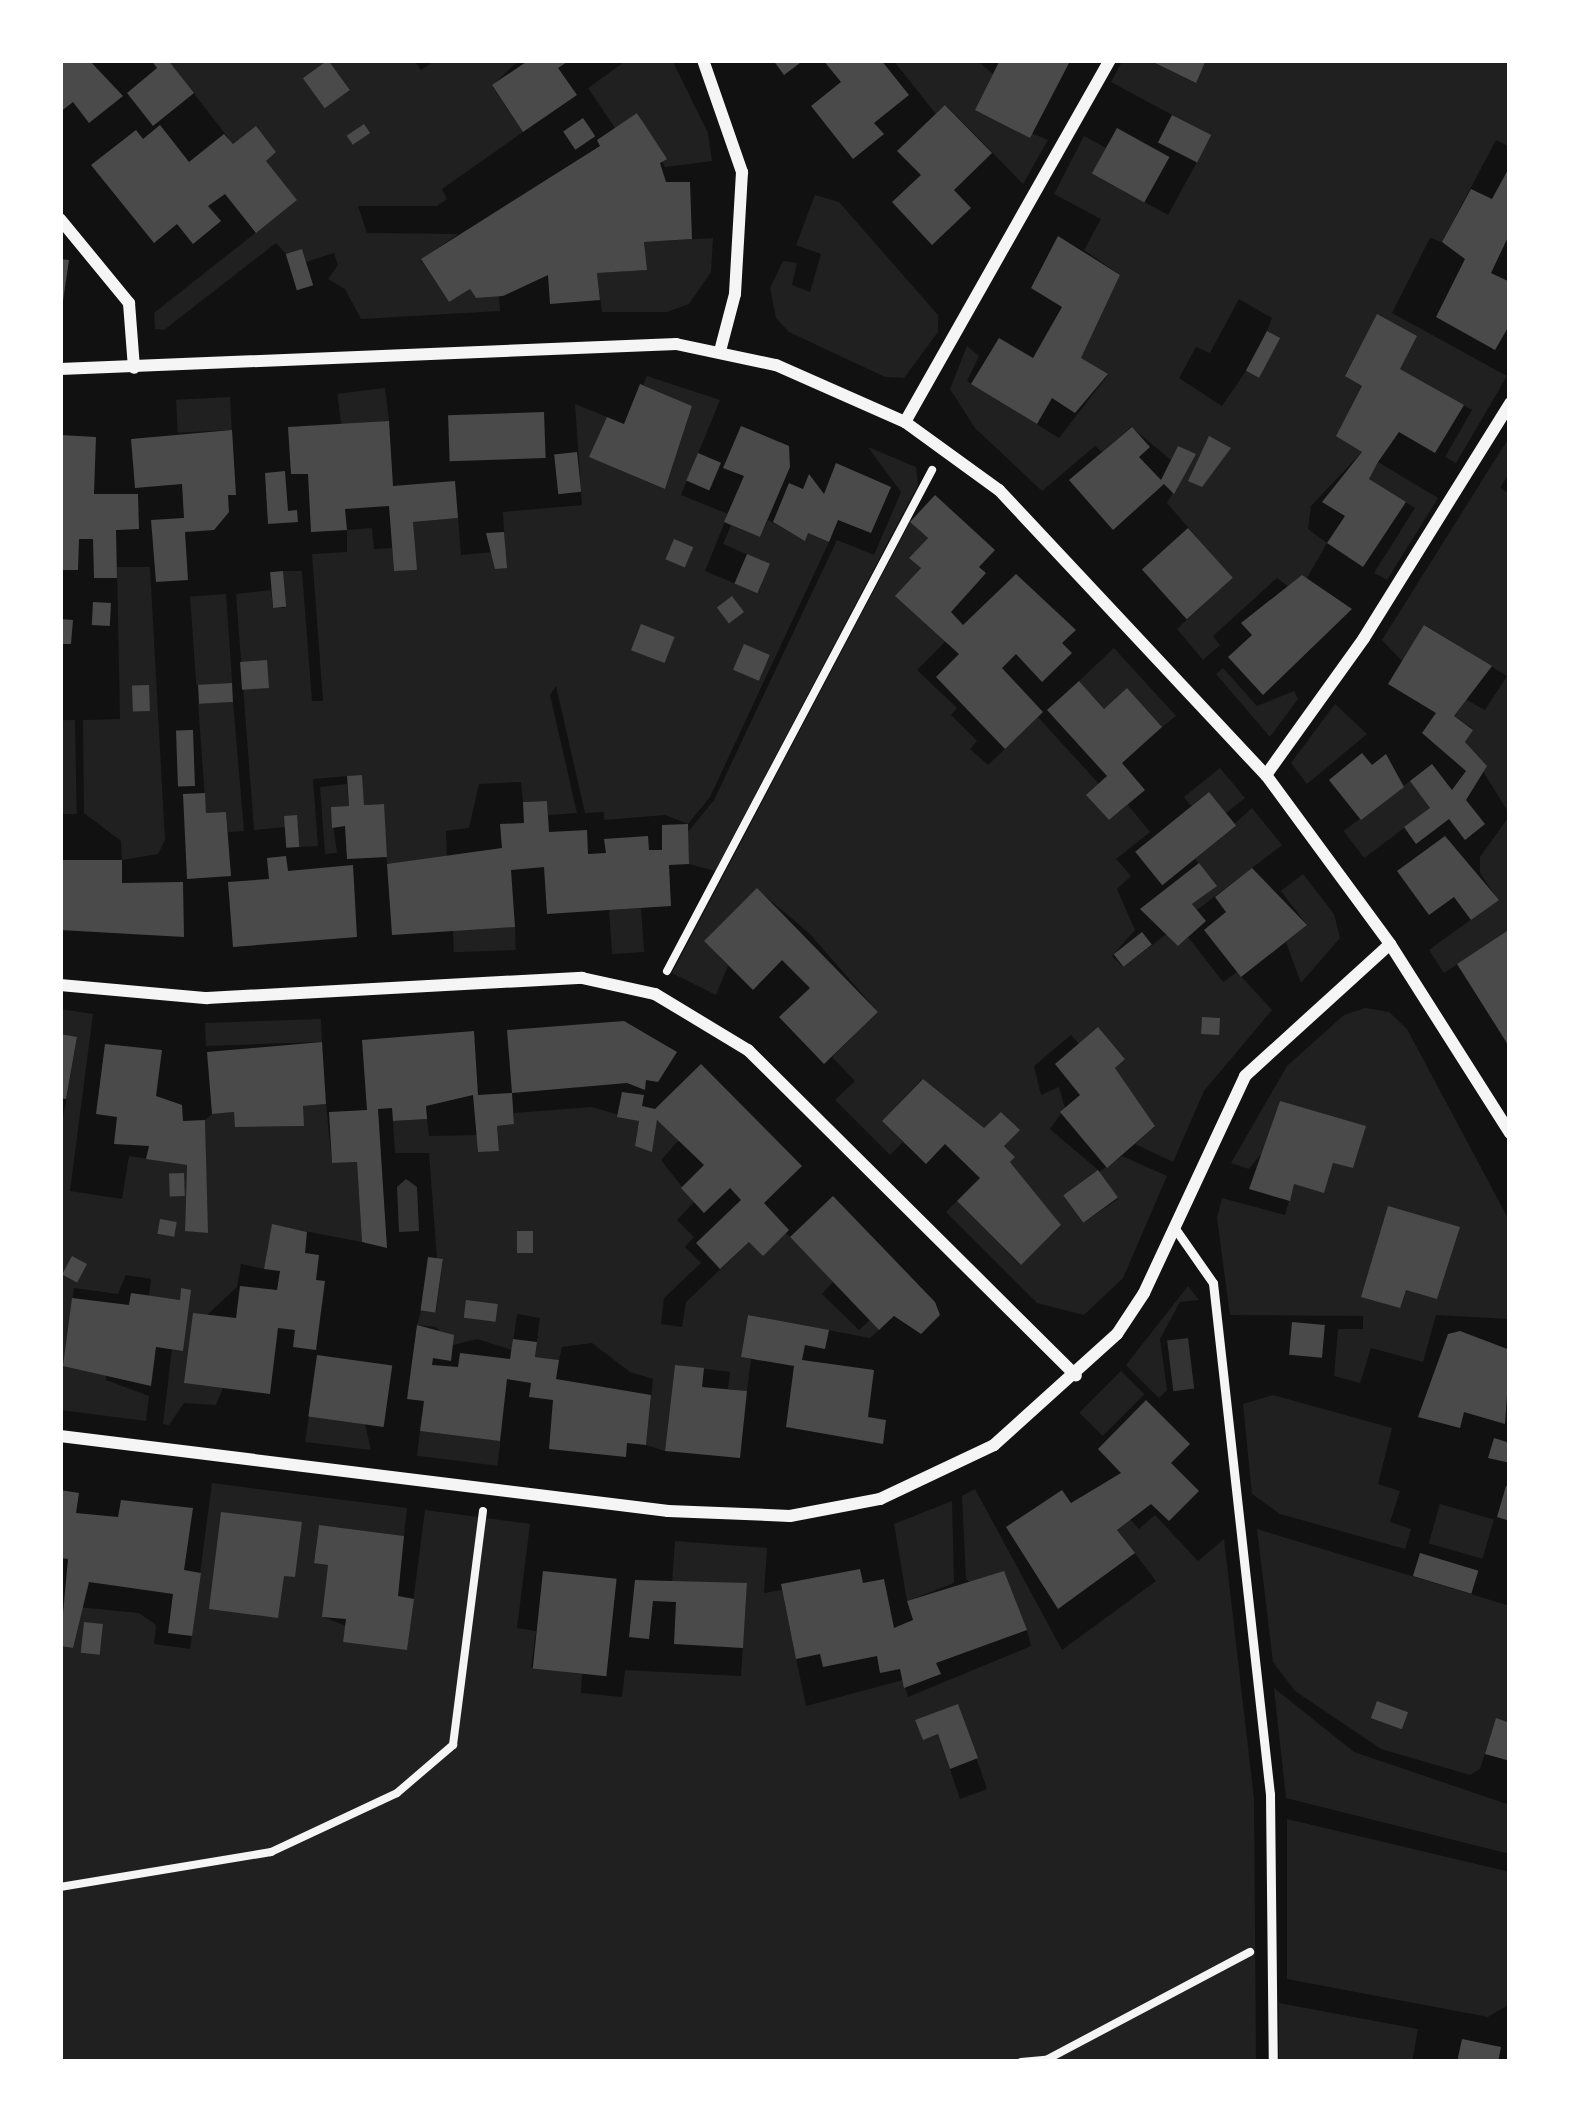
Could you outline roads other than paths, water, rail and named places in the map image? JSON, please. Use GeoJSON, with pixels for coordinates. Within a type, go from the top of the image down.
{"type":"FeatureCollection","features":[{"type":"Feature","properties":{"kind":"street"},"geometry":{"type":"LineString","coordinates":[[704,60],[729,118],[743,196],[736,294],[720,351]]}},
{"type":"Feature","properties":{"kind":"street"},"geometry":{"type":"LineString","coordinates":[[905,422],[1109,60]]}},
{"type":"Feature","properties":{"kind":"street"},"geometry":{"type":"LineString","coordinates":[[60,219],[129,303],[134,368]]}},
{"type":"Feature","properties":{"kind":"street"},"geometry":{"type":"LineString","coordinates":[[60,369],[601,343],[720,351],[776,365],[905,422],[944,447],[1078,568],[1266,775],[1390,944],[1510,1133]]}},
{"type":"Feature","properties":{"kind":"street"},"geometry":{"type":"LineString","coordinates":[[1266,775],[1364,638],[1510,403]]}},
{"type":"Feature","properties":{"kind":"street"},"geometry":{"type":"LineString","coordinates":[[60,1436],[485,1491],[742,1516],[829,1511],[948,1470],[994,1445],[1076,1376],[1144,1293],[1252,1065],[1390,944]]}},
{"type":"Feature","properties":{"kind":"street"},"geometry":{"type":"LineString","coordinates":[[60,986],[207,998],[583,978],[655,994],[748,1050],[1076,1376]]}},
{"type":"Feature","properties":{"kind":"lane"},"geometry":{"type":"LineString","coordinates":[[1174,1227],[1213,1283],[1270,1794],[1273,2062]]}}]}
